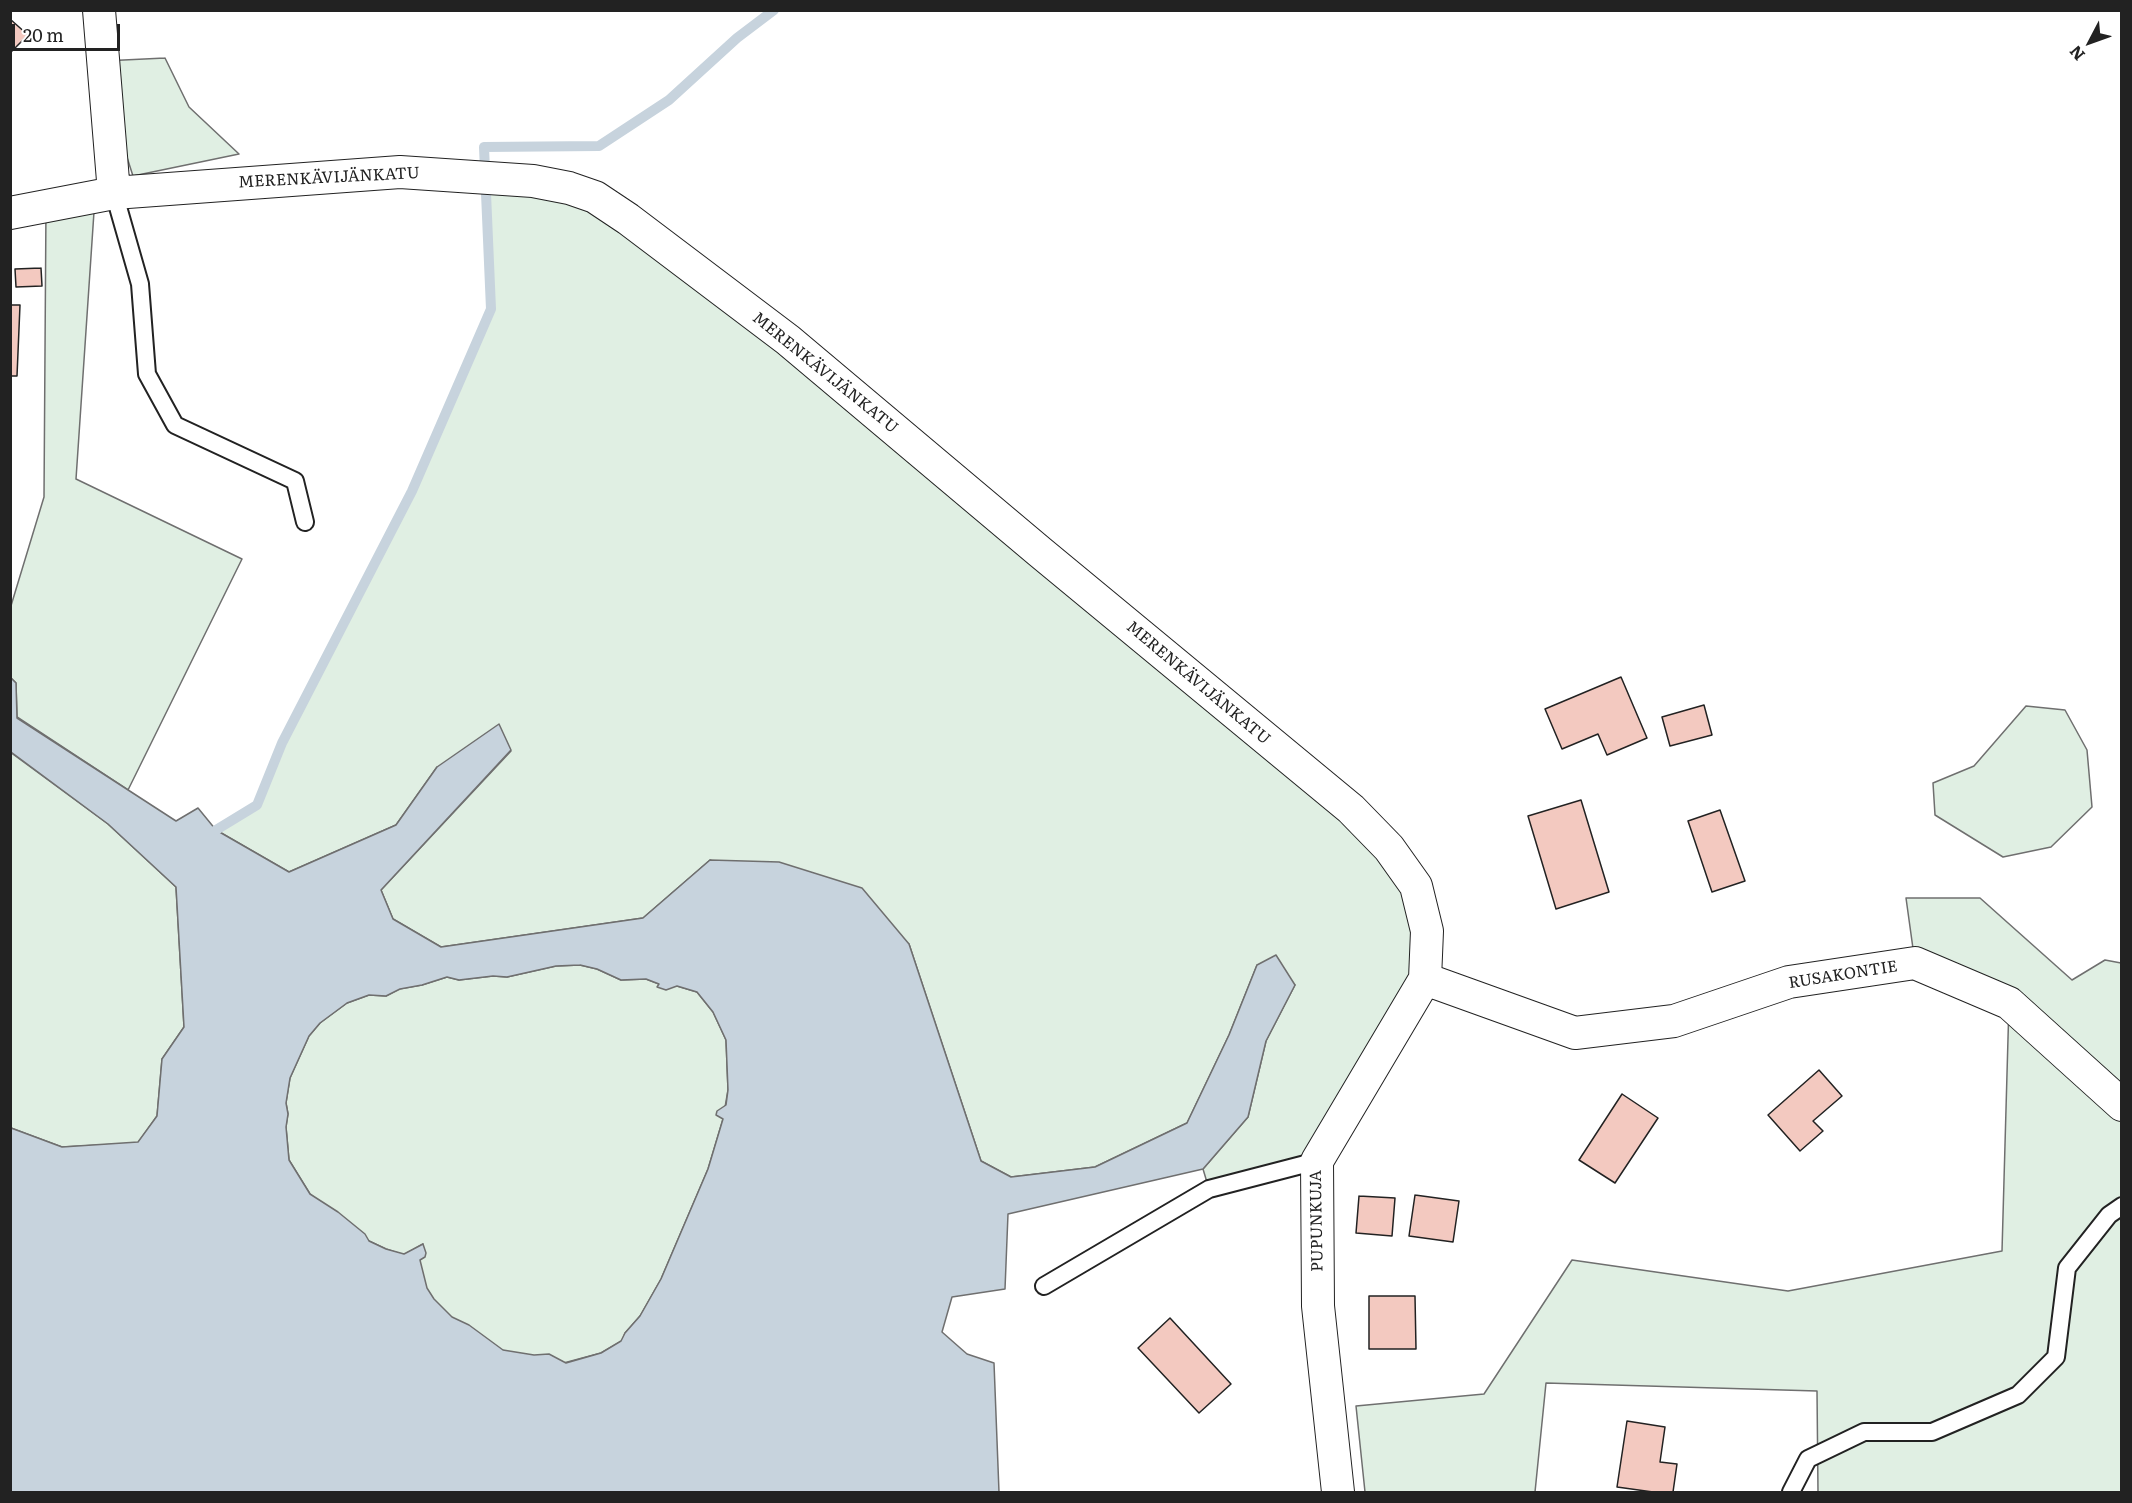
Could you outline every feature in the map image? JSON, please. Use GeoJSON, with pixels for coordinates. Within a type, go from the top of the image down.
{"type":"FeatureCollection","features":[{"type":"Feature","properties":{"kind":"street"},"geometry":{"type":"LineString","coordinates":[[99,10],[114,193]]}},
{"type":"Feature","properties":{"kind":"street","name":"MERENKÄVIJÄNKATU"},"geometry":{"type":"LineString","coordinates":[[10,213],[114,193],[400,172],[533,181],[568,188],[595,197],[628,219],[788,340],[1049,560],[1351,809],[1389,849],[1416,886],[1427,931],[1425,979]]}},
{"type":"Feature","properties":{"kind":"street","name":"RUSAKONTIE"},"geometry":{"type":"LineString","coordinates":[[1425,979],[1575,1033],[1674,1021],[1789,982],[1915,963],[2009,1003],[2121,1105]]}},
{"type":"Feature","properties":{"kind":"street","name":"PUPUNKUJA"},"geometry":{"type":"LineString","coordinates":[[1338,1492],[1318,1306],[1317,1161],[1425,979]]}},
{"type":"Feature","properties":{"kind":"lane"},"geometry":{"type":"LineString","coordinates":[[114,193],[140,284],[147,374],[175,426],[295,481],[305,522]]}},
{"type":"Feature","properties":{"kind":"lane"},"geometry":{"type":"LineString","coordinates":[[1044,1286],[1209,1189],[1317,1161]]}},
{"type":"Feature","properties":{"kind":"lane"},"geometry":{"type":"LineString","coordinates":[[1791,1492],[1809,1459],[1864,1432],[1932,1432],[2018,1395],[2056,1357],[2067,1268],[2109,1215],[2121,1206]]}},
{"type":"Feature","properties":{"kind":"green space"},"geometry":{"type":"Polygon","coordinates":[[[165,58],[189,107],[239,154],[133,176],[106,92],[103,61],[165,58]]]}},
{"type":"Feature","properties":{"kind":"green space"},"geometry":{"type":"Polygon","coordinates":[[[485,177],[569,188],[1040,552],[1416,886],[1425,979],[1317,1161],[1209,1189],[1203,1169],[1248,1117],[1266,1041],[1295,985],[1257,965],[1229,1035],[1187,1123],[1095,1167],[1011,1177],[981,1161],[909,944],[710,860],[643,918],[441,947],[393,919],[381,890],[511,751],[437,767],[396,825],[289,872],[216,830],[257,805],[282,743],[412,491],[491,309],[485,177]]]}},
{"type":"Feature","properties":{"kind":"green space"},"geometry":{"type":"Polygon","coordinates":[[[95,197],[76,479],[242,559],[128,790],[17,717],[16,683],[11,678],[10,609],[44,497],[46,206],[95,197]]]}},
{"type":"Feature","properties":{"kind":"green space"},"geometry":{"type":"Polygon","coordinates":[[[2026,706],[2065,710],[2087,750],[2092,807],[2051,847],[2003,857],[1935,815],[1933,783],[1974,766],[2026,706]]]}},
{"type":"Feature","properties":{"kind":"green space"},"geometry":{"type":"Polygon","coordinates":[[[10,752],[108,824],[176,887],[184,1027],[162,1059],[157,1116],[138,1143],[62,1147],[11,1128],[10,752]]]}},
{"type":"Feature","properties":{"kind":"green space"},"geometry":{"type":"Polygon","coordinates":[[[1906,898],[1980,898],[2072,980],[2105,960],[2121,963],[2121,1492],[1818,1492],[1817,1391],[1546,1383],[1535,1492],[1365,1492],[1356,1406],[1484,1394],[1572,1260],[1788,1291],[2002,1251],[2009,1003],[1915,963],[1906,898]]]}},
{"type":"Feature","properties":{"kind":"green space"},"geometry":{"type":"Polygon","coordinates":[[[580,965],[597,969],[621,980],[646,979],[697,992],[713,1012],[726,1040],[728,1090],[723,1119],[708,1169],[661,1279],[640,1316],[625,1333],[622,1341],[601,1353],[560,1364],[482,1348],[440,1310],[412,1266],[423,1244],[404,1255],[386,1249],[369,1241],[310,1194],[289,1160],[286,1103],[290,1078],[309,1036],[320,1023],[347,1003],[369,995],[386,996],[399,989],[447,977],[459,980],[493,976],[507,977],[556,966],[580,965]]]}},
{"type":"Feature","properties":{"kind":"shaded area"},"geometry":{"type":"Polygon","coordinates":[[[11,678],[16,683],[17,718],[176,821],[198,808],[216,830],[289,872],[396,825],[437,767],[499,724],[511,750],[381,890],[393,919],[441,947],[643,918],[710,860],[779,862],[862,888],[909,944],[981,1161],[1011,1177],[1095,1167],[1187,1123],[1229,1035],[1257,965],[1276,955],[1295,985],[1266,1041],[1248,1117],[1203,1169],[1008,1214],[1005,1289],[952,1297],[942,1332],[967,1354],[994,1363],[999,1492],[11,1492],[11,1128],[62,1147],[138,1142],[157,1116],[162,1059],[184,1027],[176,887],[108,824],[11,752],[11,678]],[[580,965],[556,966],[507,977],[493,976],[459,980],[447,977],[400,989],[386,996],[369,995],[347,1003],[320,1023],[309,1036],[290,1078],[286,1103],[289,1160],[310,1194],[338,1212],[365,1234],[369,1241],[386,1249],[404,1254],[423,1244],[426,1253],[425,1257],[420,1260],[427,1288],[434,1299],[452,1317],[469,1325],[503,1350],[534,1355],[549,1354],[566,1363],[601,1353],[621,1341],[640,1316],[661,1279],[708,1169],[723,1119],[716,1115],[717,1111],[726,1105],[728,1090],[726,1040],[713,1012],[697,992],[677,986],[666,990],[657,987],[659,984],[646,979],[621,980],[597,969],[580,965]]]}},
{"type":"Feature","properties":{"kind":"building"},"geometry":{"type":"Polygon","coordinates":[[[10,19],[28,35],[10,53],[10,19]]]}},
{"type":"Feature","properties":{"kind":"building"},"geometry":{"type":"Polygon","coordinates":[[[41,268],[42,286],[16,287],[15,269],[41,268]]]}},
{"type":"Feature","properties":{"kind":"building"},"geometry":{"type":"Polygon","coordinates":[[[10,305],[20,305],[17,376],[10,376],[10,305]]]}},
{"type":"Feature","properties":{"kind":"building"},"geometry":{"type":"Polygon","coordinates":[[[1621,677],[1647,738],[1607,755],[1598,734],[1562,749],[1545,709],[1621,677]]]}},
{"type":"Feature","properties":{"kind":"building"},"geometry":{"type":"Polygon","coordinates":[[[1704,705],[1712,735],[1670,746],[1662,717],[1704,705]]]}},
{"type":"Feature","properties":{"kind":"building"},"geometry":{"type":"Polygon","coordinates":[[[1581,800],[1609,892],[1556,909],[1528,816],[1581,800]]]}},
{"type":"Feature","properties":{"kind":"building"},"geometry":{"type":"Polygon","coordinates":[[[1720,810],[1745,881],[1712,892],[1688,821],[1720,810]]]}},
{"type":"Feature","properties":{"kind":"building"},"geometry":{"type":"Polygon","coordinates":[[[1819,1070],[1842,1096],[1813,1121],[1823,1131],[1800,1151],[1768,1115],[1819,1070]]]}},
{"type":"Feature","properties":{"kind":"building"},"geometry":{"type":"Polygon","coordinates":[[[1622,1094],[1658,1118],[1615,1183],[1579,1160],[1622,1094]]]}},
{"type":"Feature","properties":{"kind":"building"},"geometry":{"type":"Polygon","coordinates":[[[1415,1195],[1459,1201],[1453,1242],[1409,1236],[1415,1195]]]}},
{"type":"Feature","properties":{"kind":"building"},"geometry":{"type":"Polygon","coordinates":[[[1359,1196],[1395,1198],[1392,1236],[1356,1233],[1359,1196]]]}},
{"type":"Feature","properties":{"kind":"building"},"geometry":{"type":"Polygon","coordinates":[[[1369,1296],[1415,1296],[1416,1349],[1369,1349],[1369,1296]]]}},
{"type":"Feature","properties":{"kind":"building"},"geometry":{"type":"Polygon","coordinates":[[[1170,1318],[1231,1384],[1199,1413],[1138,1348],[1170,1318]]]}},
{"type":"Feature","properties":{"kind":"building"},"geometry":{"type":"Polygon","coordinates":[[[1627,1421],[1665,1427],[1660,1462],[1677,1464],[1673,1492],[1617,1487],[1627,1421]]]}},
{"type":"Feature","properties":{"kind":"waterway"},"geometry":{"type":"LineString","coordinates":[[216,830],[257,805],[282,743],[412,491],[491,309],[484,147],[599,146],[669,100],[737,38],[774,10]]}}]}
